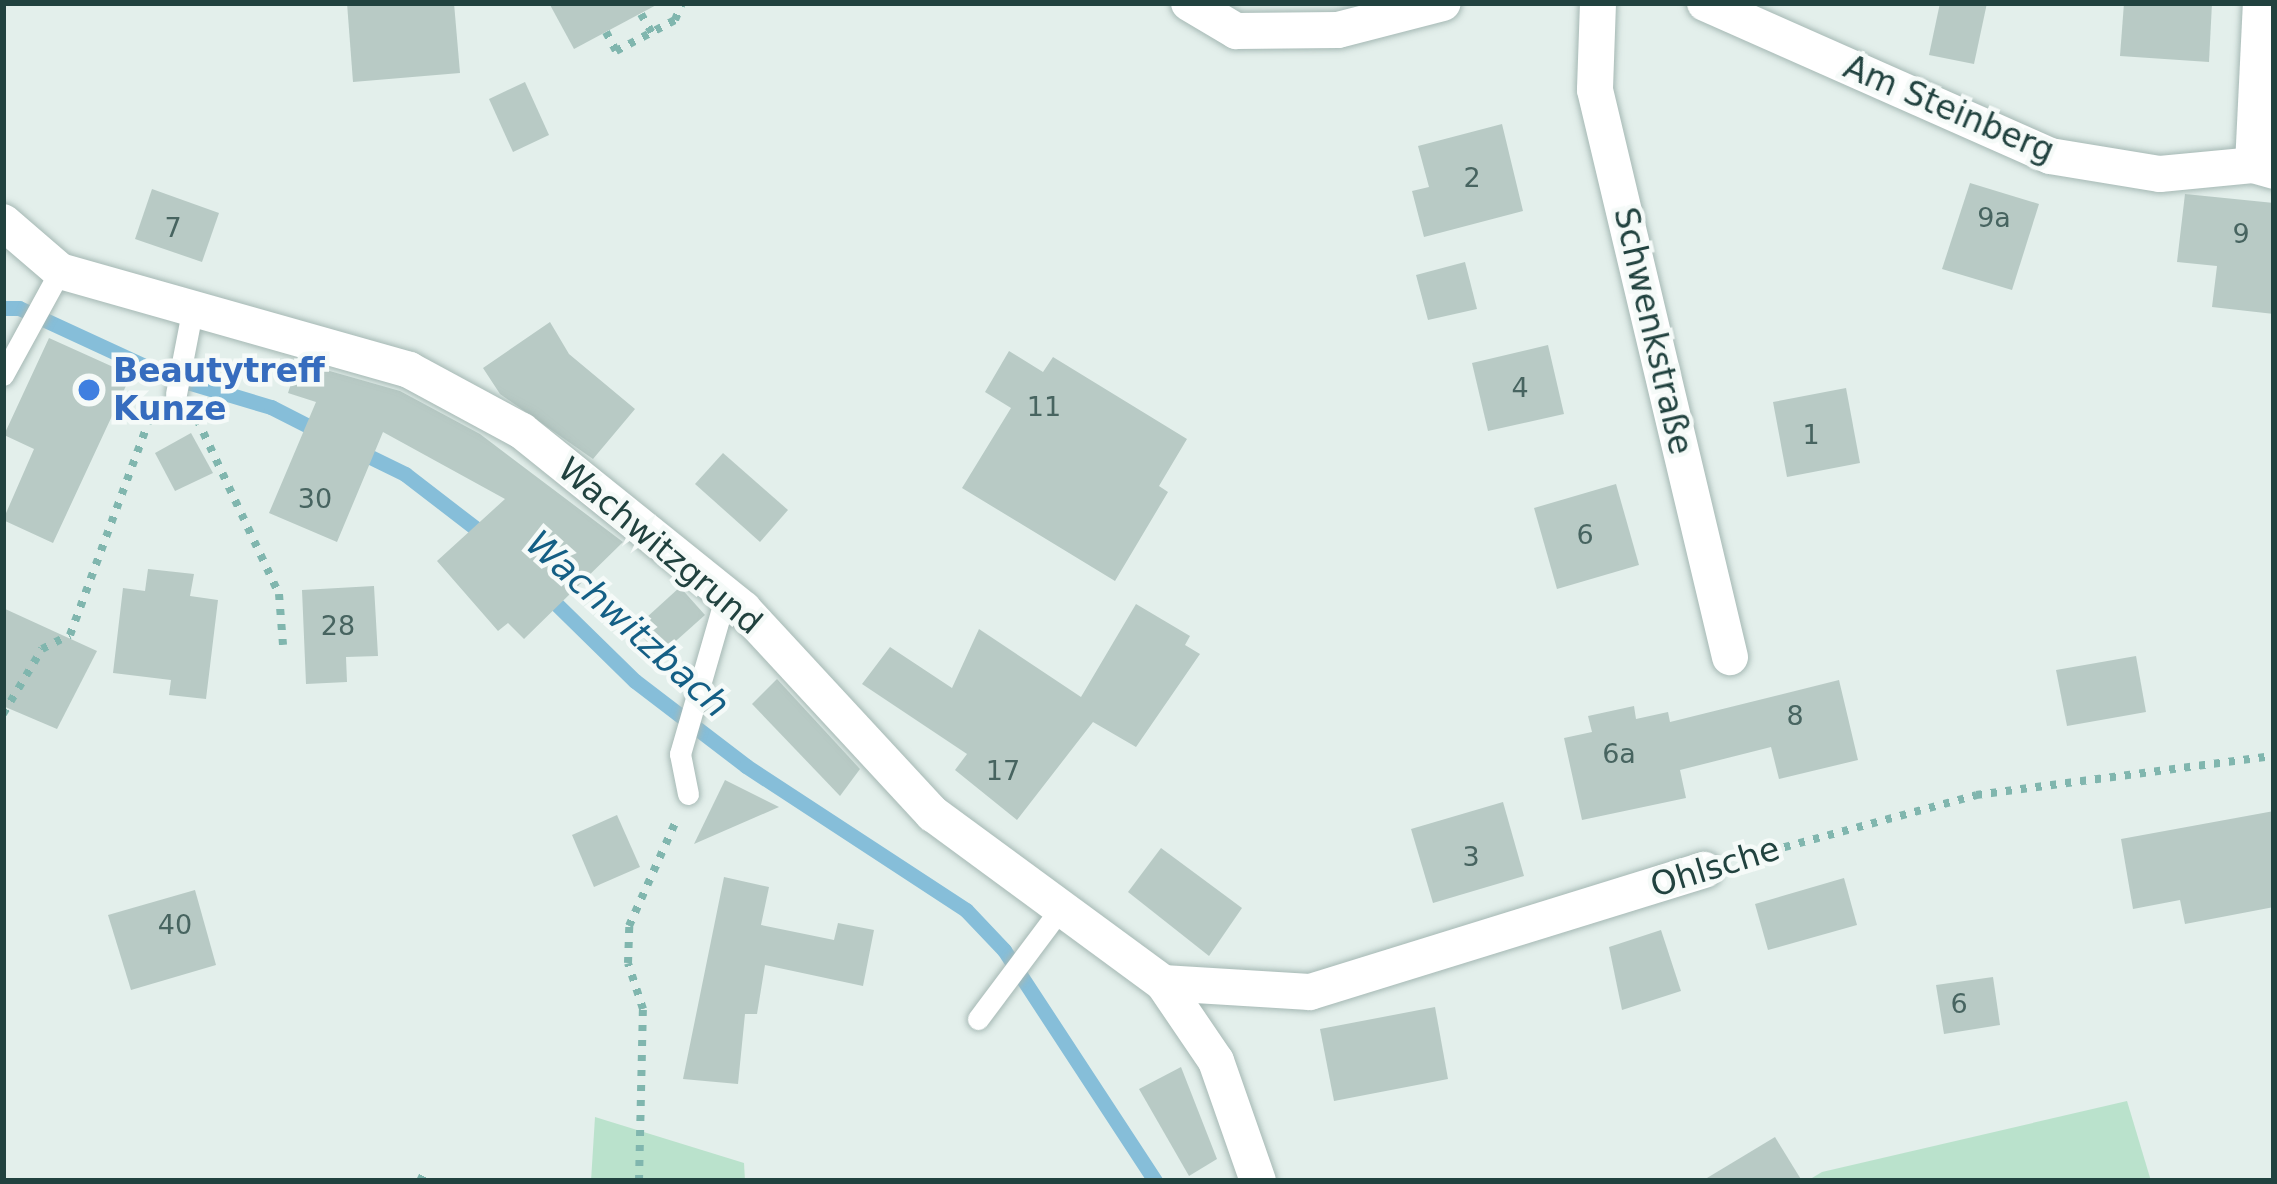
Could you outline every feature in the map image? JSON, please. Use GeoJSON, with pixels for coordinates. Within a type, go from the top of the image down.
{"type":"FeatureCollection","features":[{"type":"Feature","properties":{"kind":"street"},"geometry":{"type":"LineString","coordinates":[[1189,3],[1236,31],[1338,30],[1443,3]]}},
{"type":"Feature","properties":{"kind":"street","name":"Schwenkstraße"},"geometry":{"type":"LineString","coordinates":[[1598,3],[1595,90],[1730,657]]}},
{"type":"Feature","properties":{"kind":"street","name":"Am Steinberg"},"geometry":{"type":"LineString","coordinates":[[1705,3],[2050,157],[2160,174],[2264,168]]}},
{"type":"Feature","properties":{"kind":"street"},"geometry":{"type":"LineString","coordinates":[[2261,3],[2264,168]]}},
{"type":"Feature","properties":{"kind":"street","name":"Wachwitzgrund"},"geometry":{"type":"LineString","coordinates":[[3,222],[54,284],[193,312],[428,380],[522,431],[726,595],[888,772],[1163,983],[1216,1061],[1258,1181]]}},
{"type":"Feature","properties":{"kind":"street","name":"Ohlsche"},"geometry":{"type":"LineString","coordinates":[[1163,983],[1310,992],[1705,870]]}},
{"type":"Feature","properties":{"kind":"lane"},"geometry":{"type":"LineString","coordinates":[[3,375],[54,284]]}},
{"type":"Feature","properties":{"kind":"lane"},"geometry":{"type":"LineString","coordinates":[[185,396],[182,367],[193,312]]}},
{"type":"Feature","properties":{"kind":"lane"},"geometry":{"type":"LineString","coordinates":[[688,794],[680,754],[726,595]]}},
{"type":"Feature","properties":{"kind":"lane"},"geometry":{"type":"LineString","coordinates":[[978,1019],[1061,908]]}},
{"type":"Feature","properties":{"kind":"path"},"geometry":{"type":"LineString","coordinates":[[606,32],[616,51],[674,20],[682,3]]}},
{"type":"Feature","properties":{"kind":"path"},"geometry":{"type":"LineString","coordinates":[[640,14],[652,33]]}},
{"type":"Feature","properties":{"kind":"path"},"geometry":{"type":"LineString","coordinates":[[185,396],[278,594],[283,645]]}},
{"type":"Feature","properties":{"kind":"path"},"geometry":{"type":"LineString","coordinates":[[3,714],[42,649],[70,635],[152,412]]}},
{"type":"Feature","properties":{"kind":"path","name":"Ohlsche"},"geometry":{"type":"LineString","coordinates":[[1705,870],[1976,795],[2274,756]]}},
{"type":"Feature","properties":{"kind":"path"},"geometry":{"type":"LineString","coordinates":[[639,1181],[643,1009],[628,963],[628,926],[688,794]]}},
{"type":"Feature","properties":{"kind":"path"},"geometry":{"type":"LineString","coordinates":[[420,1181],[425,1168]]}},
{"type":"Feature","properties":{"kind":"green space"},"geometry":{"type":"Polygon","coordinates":[[[2127,1101],[2151,1181],[1807,1181],[1822,1172],[2127,1101]]]}},
{"type":"Feature","properties":{"kind":"green space"},"geometry":{"type":"Polygon","coordinates":[[[595,1117],[744,1163],[745,1181],[591,1181],[595,1117]]]}},
{"type":"Feature","properties":{"kind":"building"},"geometry":{"type":"Polygon","coordinates":[[[347,3],[454,3],[460,73],[353,82],[347,3]]]}},
{"type":"Feature","properties":{"kind":"building"},"geometry":{"type":"Polygon","coordinates":[[[549,3],[660,3],[574,49],[549,3]]]}},
{"type":"Feature","properties":{"kind":"building"},"geometry":{"type":"Polygon","coordinates":[[[1940,3],[1987,3],[1974,64],[1929,55],[1940,3]]]}},
{"type":"Feature","properties":{"kind":"building"},"geometry":{"type":"Polygon","coordinates":[[[2124,3],[2212,3],[2209,62],[2120,56],[2124,3]]]}},
{"type":"Feature","properties":{"kind":"building"},"geometry":{"type":"Polygon","coordinates":[[[525,82],[549,135],[513,152],[489,99],[525,82]]]}},
{"type":"Feature","properties":{"kind":"building"},"geometry":{"type":"Polygon","coordinates":[[[1502,124],[1523,211],[1424,237],[1412,191],[1429,187],[1418,146],[1502,124]]]}},
{"type":"Feature","properties":{"kind":"building"},"geometry":{"type":"Polygon","coordinates":[[[1970,183],[2039,204],[2012,290],[1942,269],[1970,183]]]}},
{"type":"Feature","properties":{"kind":"building"},"geometry":{"type":"Polygon","coordinates":[[[152,189],[219,213],[202,262],[135,239],[152,189]]]}},
{"type":"Feature","properties":{"kind":"building"},"geometry":{"type":"Polygon","coordinates":[[[2185,194],[2274,203],[2274,314],[2212,307],[2217,266],[2177,262],[2185,194]]]}},
{"type":"Feature","properties":{"kind":"building"},"geometry":{"type":"Polygon","coordinates":[[[1465,262],[1477,309],[1428,320],[1416,275],[1465,262]]]}},
{"type":"Feature","properties":{"kind":"building"},"geometry":{"type":"Polygon","coordinates":[[[550,322],[569,354],[635,409],[593,459],[500,394],[483,368],[550,322]]]}},
{"type":"Feature","properties":{"kind":"building"},"geometry":{"type":"Polygon","coordinates":[[[49,338],[131,375],[53,543],[3,520],[34,449],[4,435],[49,338]]]}},
{"type":"Feature","properties":{"kind":"building"},"geometry":{"type":"Polygon","coordinates":[[[1548,345],[1564,414],[1488,431],[1472,363],[1548,345]]]}},
{"type":"Feature","properties":{"kind":"building"},"geometry":{"type":"Polygon","coordinates":[[[1009,351],[1043,372],[1053,357],[1187,439],[1159,486],[1168,492],[1115,581],[962,488],[1011,408],[985,392],[1009,351]]]}},
{"type":"Feature","properties":{"kind":"building"},"geometry":{"type":"Polygon","coordinates":[[[298,362],[400,391],[480,434],[623,542],[524,639],[508,623],[498,631],[437,561],[505,499],[383,432],[337,542],[269,513],[316,402],[288,393],[298,362]]]}},
{"type":"Feature","properties":{"kind":"building"},"geometry":{"type":"Polygon","coordinates":[[[1846,388],[1860,463],[1787,477],[1773,402],[1846,388]]]}},
{"type":"Feature","properties":{"kind":"building"},"geometry":{"type":"Polygon","coordinates":[[[191,433],[213,473],[175,491],[155,453],[191,433]]]}},
{"type":"Feature","properties":{"kind":"building"},"geometry":{"type":"Polygon","coordinates":[[[723,453],[788,510],[760,542],[695,484],[723,453]]]}},
{"type":"Feature","properties":{"kind":"building"},"geometry":{"type":"Polygon","coordinates":[[[1616,484],[1639,565],[1557,589],[1534,508],[1616,484]]]}},
{"type":"Feature","properties":{"kind":"building"},"geometry":{"type":"Polygon","coordinates":[[[148,569],[194,574],[190,596],[218,600],[206,699],[169,695],[171,680],[113,673],[123,588],[145,591],[148,569]]]}},
{"type":"Feature","properties":{"kind":"building"},"geometry":{"type":"Polygon","coordinates":[[[374,586],[378,656],[346,657],[347,682],[306,684],[302,590],[374,586]]]}},
{"type":"Feature","properties":{"kind":"building"},"geometry":{"type":"Polygon","coordinates":[[[680,587],[705,615],[659,656],[635,628],[680,587]]]}},
{"type":"Feature","properties":{"kind":"building"},"geometry":{"type":"Polygon","coordinates":[[[1136,604],[1190,636],[1185,645],[1200,654],[1136,747],[1093,722],[1017,820],[955,770],[967,754],[862,684],[890,647],[952,688],[979,629],[1081,697],[1136,604]]]}},
{"type":"Feature","properties":{"kind":"building"},"geometry":{"type":"Polygon","coordinates":[[[3,608],[97,651],[57,729],[3,706],[3,608]]]}},
{"type":"Feature","properties":{"kind":"building"},"geometry":{"type":"Polygon","coordinates":[[[2136,656],[2146,712],[2067,726],[2056,670],[2136,656]]]}},
{"type":"Feature","properties":{"kind":"building"},"geometry":{"type":"Polygon","coordinates":[[[777,679],[860,769],[840,796],[752,704],[777,679]]]}},
{"type":"Feature","properties":{"kind":"building"},"geometry":{"type":"Polygon","coordinates":[[[1839,680],[1858,760],[1779,779],[1771,747],[1680,770],[1686,798],[1582,820],[1564,738],[1592,732],[1588,716],[1634,706],[1636,719],[1668,712],[1670,722],[1839,680]]]}},
{"type":"Feature","properties":{"kind":"building"},"geometry":{"type":"Polygon","coordinates":[[[725,780],[779,807],[694,844],[725,780]]]}},
{"type":"Feature","properties":{"kind":"building"},"geometry":{"type":"Polygon","coordinates":[[[1503,802],[1524,876],[1433,903],[1411,829],[1503,802]]]}},
{"type":"Feature","properties":{"kind":"building"},"geometry":{"type":"Polygon","coordinates":[[[2274,811],[2274,907],[2185,924],[2180,900],[2133,909],[2121,839],[2274,811]]]}},
{"type":"Feature","properties":{"kind":"building"},"geometry":{"type":"Polygon","coordinates":[[[617,815],[640,867],[594,887],[572,835],[617,815]]]}},
{"type":"Feature","properties":{"kind":"building"},"geometry":{"type":"Polygon","coordinates":[[[1161,848],[1242,908],[1209,956],[1128,892],[1161,848]]]}},
{"type":"Feature","properties":{"kind":"building"},"geometry":{"type":"Polygon","coordinates":[[[724,877],[769,887],[761,925],[834,940],[838,923],[874,930],[863,986],[765,965],[757,1014],[745,1014],[738,1084],[683,1079],[724,877]]]}},
{"type":"Feature","properties":{"kind":"building"},"geometry":{"type":"Polygon","coordinates":[[[1844,878],[1857,925],[1768,950],[1755,904],[1844,878]]]}},
{"type":"Feature","properties":{"kind":"building"},"geometry":{"type":"Polygon","coordinates":[[[195,890],[216,965],[131,990],[108,915],[195,890]]]}},
{"type":"Feature","properties":{"kind":"building"},"geometry":{"type":"Polygon","coordinates":[[[1661,930],[1681,991],[1622,1010],[1609,947],[1661,930]]]}},
{"type":"Feature","properties":{"kind":"building"},"geometry":{"type":"Polygon","coordinates":[[[1993,977],[2000,1025],[1944,1034],[1936,985],[1993,977]]]}},
{"type":"Feature","properties":{"kind":"building"},"geometry":{"type":"Polygon","coordinates":[[[1435,1007],[1448,1079],[1334,1101],[1320,1029],[1435,1007]]]}},
{"type":"Feature","properties":{"kind":"building"},"geometry":{"type":"Polygon","coordinates":[[[1181,1067],[1217,1159],[1189,1176],[1139,1089],[1181,1067]]]}},
{"type":"Feature","properties":{"kind":"building"},"geometry":{"type":"Polygon","coordinates":[[[1775,1137],[1802,1181],[1702,1181],[1775,1137]]]}},
{"type":"Feature","properties":{"kind":"waterway","name":"Wachwitzbach"},"geometry":{"type":"LineString","coordinates":[[3,308],[19,308],[164,375],[271,407],[322,433]]}},
{"type":"Feature","properties":{"kind":"waterway","name":"Wachwitzbach"},"geometry":{"type":"LineString","coordinates":[[354,449],[405,474],[488,538]]}},
{"type":"Feature","properties":{"kind":"waterway","name":"Wachwitzbach"},"geometry":{"type":"LineString","coordinates":[[544,592],[635,681],[746,766],[966,910],[1004,950],[1155,1181]]}},
{"type":"Feature","properties":{"kind":"place","name":"Beautytreff Kunze"},"geometry":{"type":"Point","coordinates":[89,390]}}]}
